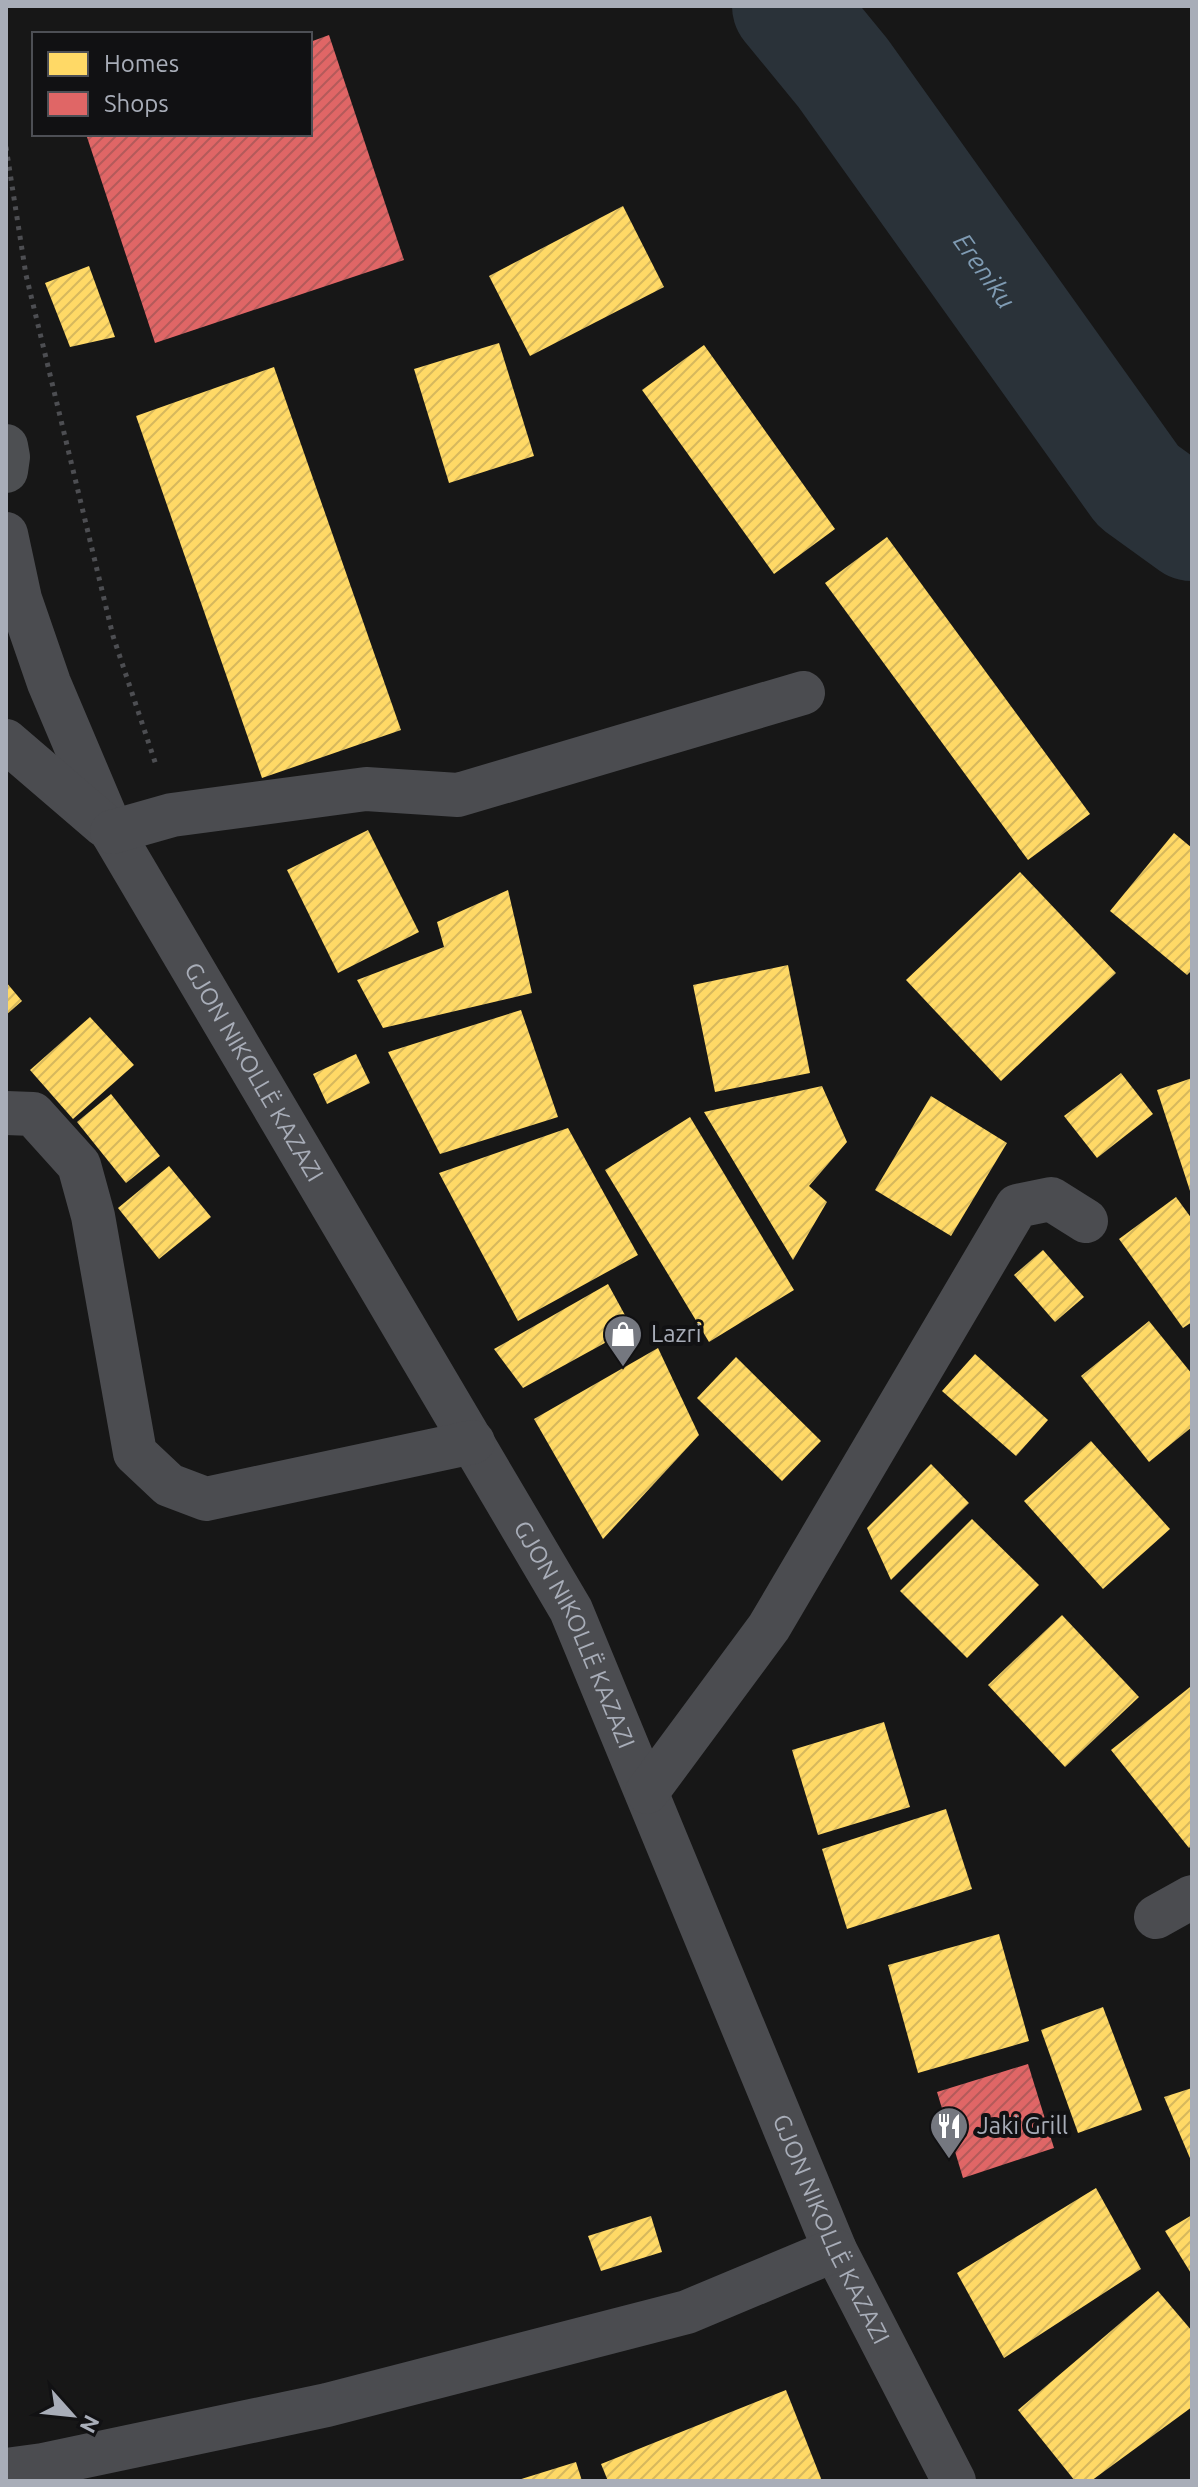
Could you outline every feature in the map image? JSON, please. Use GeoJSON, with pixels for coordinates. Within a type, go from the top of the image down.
{"type":"FeatureCollection","features":[{"type":"Feature","properties":{"kind":"main road"},"geometry":{"type":"LineString","coordinates":[[6,446],[6,471]]}},
{"type":"Feature","properties":{"kind":"street","name":"GJON NIKOLLË KAZAZI"},"geometry":{"type":"LineString","coordinates":[[6,534],[20,599],[49,683],[112,832],[571,1610],[835,2250],[954,2481]]}},
{"type":"Feature","properties":{"kind":"street"},"geometry":{"type":"LineString","coordinates":[[112,832],[172,815],[366,789],[458,795],[803,693]]}},
{"type":"Feature","properties":{"kind":"street","name":"GJON NIKOLLË KAZAZI"},"geometry":{"type":"LineString","coordinates":[[6,741],[112,832]]}},
{"type":"Feature","properties":{"kind":"street"},"geometry":{"type":"LineString","coordinates":[[6,1113],[33,1114],[79,1165],[93,1216],[135,1453],[169,1485],[206,1499],[473,1442]]}},
{"type":"Feature","properties":{"kind":"street"},"geometry":{"type":"LineString","coordinates":[[647,1792],[769,1627],[1017,1206],[1051,1199],[1086,1221]]}},
{"type":"Feature","properties":{"kind":"street"},"geometry":{"type":"LineString","coordinates":[[6,2470],[43,2465],[327,2405],[672,2316],[835,2250]]}},
{"type":"Feature","properties":{"kind":"path"},"geometry":{"type":"LineString","coordinates":[[6,147],[26,275],[113,636],[172,815]]}},
{"type":"Feature","properties":{"kind":"building: Homes"},"geometry":{"type":"Polygon","coordinates":[[[623,206],[664,287],[530,356],[489,276],[623,206]]]}},
{"type":"Feature","properties":{"kind":"building: Homes"},"geometry":{"type":"Polygon","coordinates":[[[89,266],[115,337],[70,347],[45,283],[89,266]]]}},
{"type":"Feature","properties":{"kind":"building: Homes"},"geometry":{"type":"Polygon","coordinates":[[[499,343],[534,456],[449,483],[414,369],[499,343]]]}},
{"type":"Feature","properties":{"kind":"building: Homes"},"geometry":{"type":"Polygon","coordinates":[[[704,345],[835,529],[774,574],[642,390],[704,345]]]}},
{"type":"Feature","properties":{"kind":"building: Homes"},"geometry":{"type":"Polygon","coordinates":[[[274,367],[401,730],[262,778],[136,416],[274,367]]]}},
{"type":"Feature","properties":{"kind":"building: Homes"},"geometry":{"type":"Polygon","coordinates":[[[887,537],[1090,814],[1028,860],[825,583],[887,537]]]}},
{"type":"Feature","properties":{"kind":"building: Homes"},"geometry":{"type":"Polygon","coordinates":[[[368,830],[419,932],[338,973],[287,870],[368,830]]]}},
{"type":"Feature","properties":{"kind":"building: Homes"},"geometry":{"type":"Polygon","coordinates":[[[1174,833],[1192,848],[1192,970],[1187,975],[1110,911],[1174,833]]]}},
{"type":"Feature","properties":{"kind":"building: Homes"},"geometry":{"type":"Polygon","coordinates":[[[1020,872],[1116,973],[1001,1081],[906,980],[1020,872]]]}},
{"type":"Feature","properties":{"kind":"building: Homes"},"geometry":{"type":"Polygon","coordinates":[[[508,890],[532,993],[383,1028],[357,980],[444,947],[437,922],[508,890]]]}},
{"type":"Feature","properties":{"kind":"building: Homes"},"geometry":{"type":"Polygon","coordinates":[[[788,965],[810,1073],[715,1092],[693,985],[788,965]]]}},
{"type":"Feature","properties":{"kind":"building: Homes"},"geometry":{"type":"Polygon","coordinates":[[[6,982],[22,1001],[6,1015],[6,982]]]}},
{"type":"Feature","properties":{"kind":"building: Homes"},"geometry":{"type":"Polygon","coordinates":[[[521,1010],[558,1117],[440,1154],[388,1052],[521,1010]]]}},
{"type":"Feature","properties":{"kind":"building: Homes"},"geometry":{"type":"Polygon","coordinates":[[[90,1017],[134,1065],[73,1119],[30,1070],[90,1017]]]}},
{"type":"Feature","properties":{"kind":"building: Homes"},"geometry":{"type":"Polygon","coordinates":[[[356,1054],[370,1083],[327,1104],[313,1074],[356,1054]]]}},
{"type":"Feature","properties":{"kind":"building: Homes"},"geometry":{"type":"Polygon","coordinates":[[[1121,1073],[1153,1114],[1097,1158],[1064,1116],[1121,1073]]]}},
{"type":"Feature","properties":{"kind":"building: Homes"},"geometry":{"type":"Polygon","coordinates":[[[1192,1078],[1192,1194],[1191,1194],[1157,1090],[1192,1078]]]}},
{"type":"Feature","properties":{"kind":"building: Homes"},"geometry":{"type":"Polygon","coordinates":[[[822,1086],[847,1142],[809,1186],[827,1202],[793,1260],[704,1112],[822,1086]]]}},
{"type":"Feature","properties":{"kind":"building: Homes"},"geometry":{"type":"Polygon","coordinates":[[[111,1094],[160,1156],[126,1183],[77,1122],[111,1094]]]}},
{"type":"Feature","properties":{"kind":"building: Homes"},"geometry":{"type":"Polygon","coordinates":[[[931,1096],[1007,1143],[951,1236],[875,1190],[931,1096]]]}},
{"type":"Feature","properties":{"kind":"building: Homes"},"geometry":{"type":"Polygon","coordinates":[[[690,1117],[794,1290],[709,1342],[605,1170],[690,1117]]]}},
{"type":"Feature","properties":{"kind":"building: Homes"},"geometry":{"type":"Polygon","coordinates":[[[568,1128],[638,1255],[518,1321],[439,1173],[568,1128]]]}},
{"type":"Feature","properties":{"kind":"building: Homes"},"geometry":{"type":"Polygon","coordinates":[[[169,1166],[211,1217],[159,1259],[118,1208],[169,1166]]]}},
{"type":"Feature","properties":{"kind":"building: Homes"},"geometry":{"type":"Polygon","coordinates":[[[1176,1197],[1192,1219],[1192,1322],[1183,1328],[1119,1239],[1176,1197]]]}},
{"type":"Feature","properties":{"kind":"building: Homes"},"geometry":{"type":"Polygon","coordinates":[[[1043,1250],[1084,1297],[1055,1322],[1014,1275],[1043,1250]]]}},
{"type":"Feature","properties":{"kind":"building: Homes"},"geometry":{"type":"Polygon","coordinates":[[[608,1284],[632,1328],[523,1388],[494,1349],[608,1284]]]}},
{"type":"Feature","properties":{"kind":"building: Homes"},"geometry":{"type":"Polygon","coordinates":[[[1149,1321],[1192,1374],[1192,1427],[1149,1462],[1081,1376],[1149,1321]]]}},
{"type":"Feature","properties":{"kind":"building: Homes"},"geometry":{"type":"Polygon","coordinates":[[[658,1348],[699,1435],[603,1539],[534,1419],[658,1348]]]}},
{"type":"Feature","properties":{"kind":"building: Homes"},"geometry":{"type":"Polygon","coordinates":[[[975,1354],[1048,1420],[1016,1456],[942,1391],[975,1354]]]}},
{"type":"Feature","properties":{"kind":"building: Homes"},"geometry":{"type":"Polygon","coordinates":[[[736,1357],[821,1441],[782,1481],[697,1398],[736,1357]]]}},
{"type":"Feature","properties":{"kind":"building: Homes"},"geometry":{"type":"Polygon","coordinates":[[[1091,1441],[1170,1529],[1103,1589],[1024,1501],[1091,1441]]]}},
{"type":"Feature","properties":{"kind":"building: Homes"},"geometry":{"type":"Polygon","coordinates":[[[931,1464],[969,1503],[891,1580],[867,1528],[931,1464]]]}},
{"type":"Feature","properties":{"kind":"building: Homes"},"geometry":{"type":"Polygon","coordinates":[[[972,1519],[1039,1585],[967,1658],[900,1591],[972,1519]]]}},
{"type":"Feature","properties":{"kind":"building: Homes"},"geometry":{"type":"Polygon","coordinates":[[[1062,1615],[1139,1697],[1065,1767],[988,1685],[1062,1615]]]}},
{"type":"Feature","properties":{"kind":"building: Homes"},"geometry":{"type":"Polygon","coordinates":[[[1190,1687],[1192,1845],[1189,1848],[1111,1750],[1190,1687]]]}},
{"type":"Feature","properties":{"kind":"building: Homes"},"geometry":{"type":"Polygon","coordinates":[[[884,1722],[910,1807],[818,1835],[792,1750],[884,1722]]]}},
{"type":"Feature","properties":{"kind":"building: Homes"},"geometry":{"type":"Polygon","coordinates":[[[946,1809],[972,1889],[847,1929],[822,1849],[946,1809]]]}},
{"type":"Feature","properties":{"kind":"building: Homes"},"geometry":{"type":"Polygon","coordinates":[[[999,1934],[1029,2041],[918,2073],[888,1965],[999,1934]]]}},
{"type":"Feature","properties":{"kind":"building: Homes"},"geometry":{"type":"Polygon","coordinates":[[[1103,2007],[1142,2110],[1078,2133],[1041,2030],[1103,2007]]]}},
{"type":"Feature","properties":{"kind":"building: Homes"},"geometry":{"type":"Polygon","coordinates":[[[1192,2088],[1192,2163],[1164,2097],[1192,2088]]]}},
{"type":"Feature","properties":{"kind":"building: Homes"},"geometry":{"type":"Polygon","coordinates":[[[1096,2188],[1141,2269],[1004,2358],[957,2273],[1096,2188]]]}},
{"type":"Feature","properties":{"kind":"building: Homes"},"geometry":{"type":"Polygon","coordinates":[[[1192,2215],[1192,2275],[1165,2231],[1192,2215]]]}},
{"type":"Feature","properties":{"kind":"building: Homes"},"geometry":{"type":"Polygon","coordinates":[[[651,2216],[662,2252],[601,2271],[588,2236],[651,2216]]]}},
{"type":"Feature","properties":{"kind":"building: Homes"},"geometry":{"type":"Polygon","coordinates":[[[1158,2291],[1192,2331],[1192,2407],[1091,2481],[1075,2481],[1018,2410],[1158,2291]]]}},
{"type":"Feature","properties":{"kind":"building: Homes"},"geometry":{"type":"Polygon","coordinates":[[[786,2390],[822,2481],[608,2481],[601,2464],[786,2390]]]}},
{"type":"Feature","properties":{"kind":"building: Homes"},"geometry":{"type":"Polygon","coordinates":[[[576,2462],[582,2481],[518,2480],[576,2462]]]}},
{"type":"Feature","properties":{"kind":"building: Shops"},"geometry":{"type":"Polygon","coordinates":[[[329,35],[404,260],[155,343],[87,136],[312,136],[312,41],[329,35]]]}},
{"type":"Feature","properties":{"kind":"building: Shops"},"geometry":{"type":"Polygon","coordinates":[[[1028,2064],[1054,2148],[963,2178],[937,2092],[1028,2064]]]}},
{"type":"Feature","properties":{"kind":"waterway","name":"Ereniku"},"geometry":{"type":"LineString","coordinates":[[788,6],[843,73],[1138,486],[1192,525]]}},
{"type":"Feature","properties":{"kind":"place","name":"Lazri"},"geometry":{"type":"Point","coordinates":[623,1368]}},
{"type":"Feature","properties":{"kind":"place","name":"Jaki Grill"},"geometry":{"type":"Point","coordinates":[949,2160]}}]}
